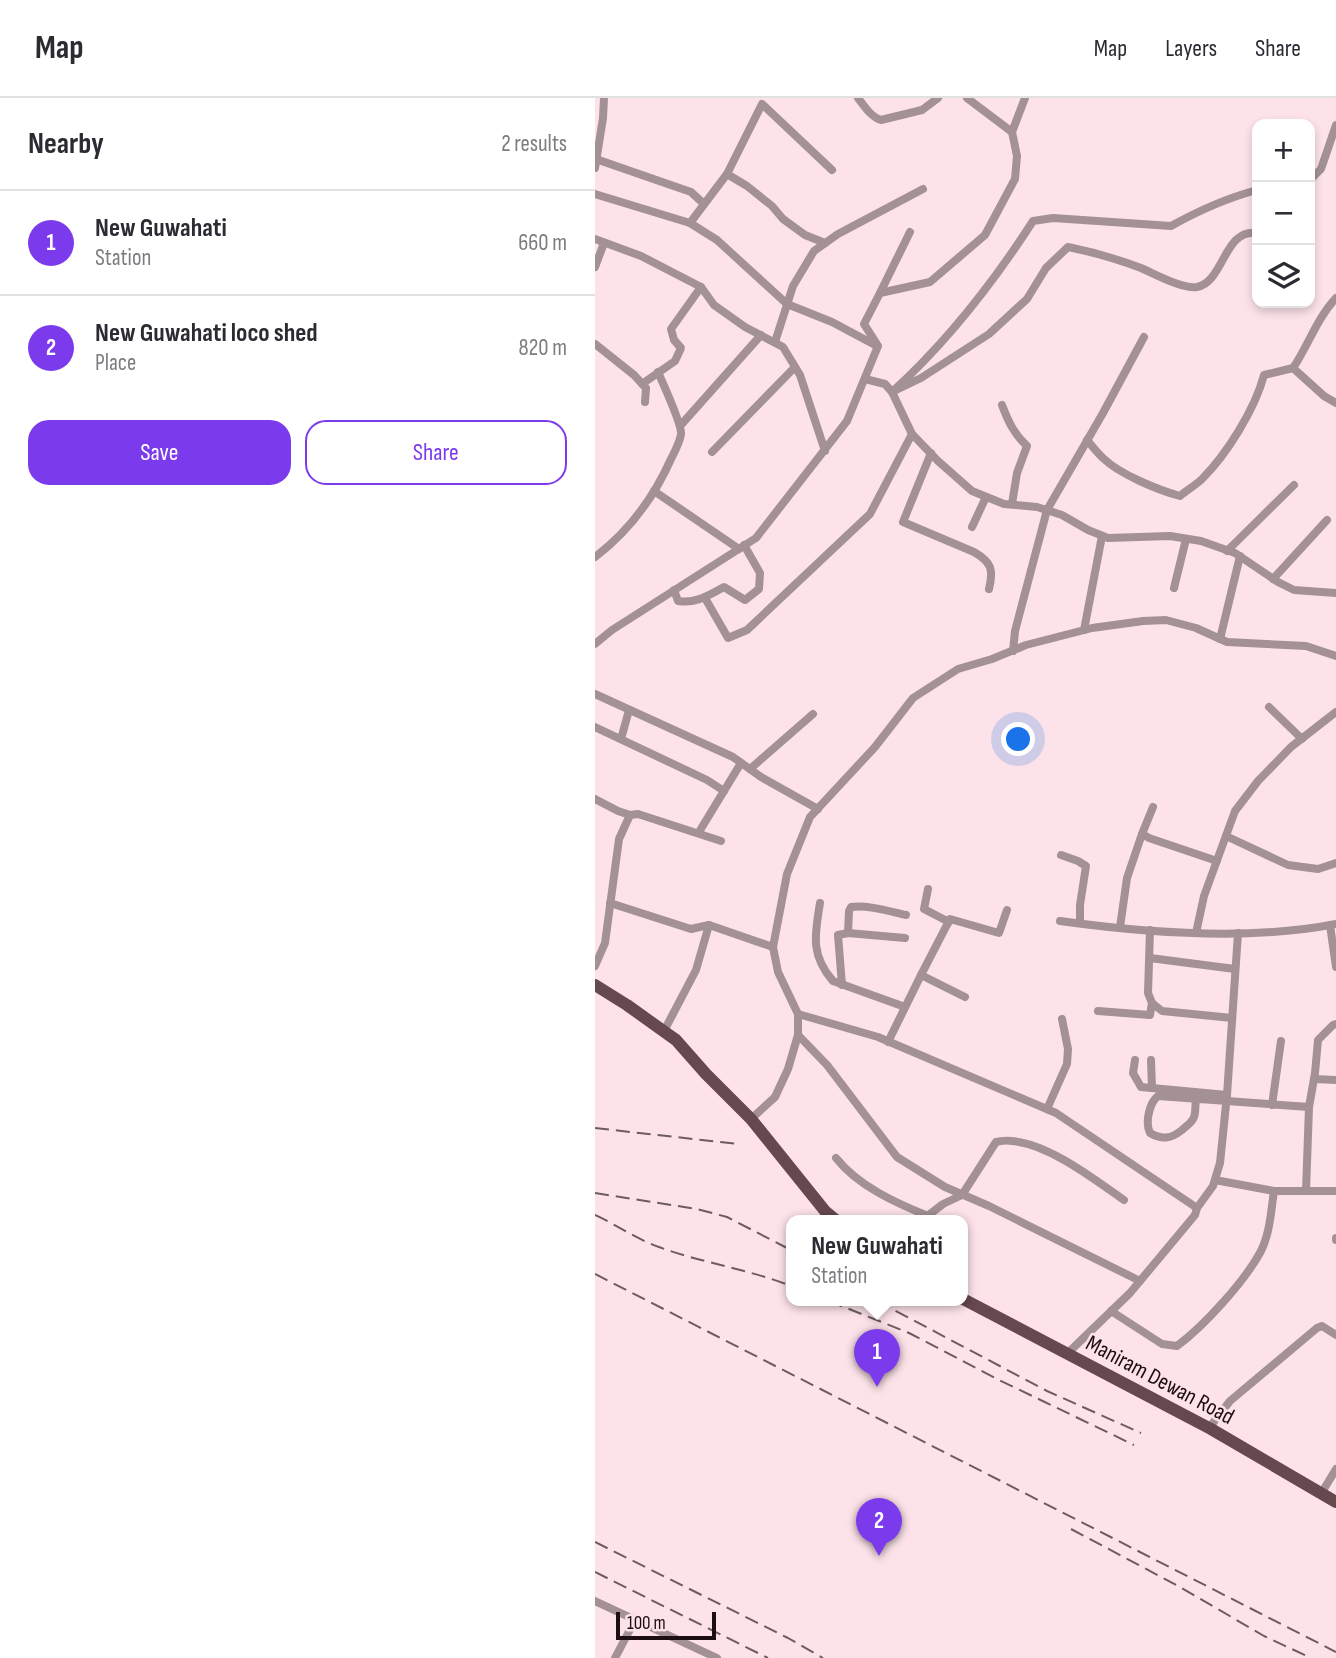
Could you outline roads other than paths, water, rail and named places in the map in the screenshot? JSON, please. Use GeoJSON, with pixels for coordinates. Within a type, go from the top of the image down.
{"type":"FeatureCollection","features":[{"type":"Feature","properties":{"kind":"main road"},"geometry":{"type":"LineString","coordinates":[[595,985],[677,1040],[751,1119],[830,1215]]}},
{"type":"Feature","properties":{"kind":"main road"},"geometry":{"type":"LineString","coordinates":[[595,992],[675,1046],[747,1126],[790,1183],[822,1215]]}},
{"type":"Feature","properties":{"kind":"main road","name":"Maniram Dewan Road"},"geometry":{"type":"LineString","coordinates":[[968,1296],[1070,1353]]}},
{"type":"Feature","properties":{"kind":"main road","name":"Maniram Dewan Road"},"geometry":{"type":"LineString","coordinates":[[968,1302],[1211,1426],[1330,1492]]}},
{"type":"Feature","properties":{"kind":"main road","name":"Maniram Dewan Road"},"geometry":{"type":"LineString","coordinates":[[1255,1451],[1336,1502]]}},
{"type":"Feature","properties":{"kind":"street"},"geometry":{"type":"LineString","coordinates":[[604,98],[596,164],[691,192],[704,204]]}},
{"type":"Feature","properties":{"kind":"street"},"geometry":{"type":"LineString","coordinates":[[858,98],[867,110],[881,120],[922,110],[937,98]]}},
{"type":"Feature","properties":{"kind":"street"},"geometry":{"type":"LineString","coordinates":[[967,98],[1012,132]]}},
{"type":"Feature","properties":{"kind":"street"},"geometry":{"type":"LineString","coordinates":[[880,293],[930,282],[985,235],[1015,179],[1017,156],[1012,132],[1025,98]]}},
{"type":"Feature","properties":{"kind":"street"},"geometry":{"type":"LineString","coordinates":[[690,223],[727,174],[762,104],[832,170]]}},
{"type":"Feature","properties":{"kind":"street"},"geometry":{"type":"LineString","coordinates":[[1315,175],[1321,169],[1336,125]]}},
{"type":"Feature","properties":{"kind":"street"},"geometry":{"type":"LineString","coordinates":[[727,174],[747,186],[805,235],[825,243]]}},
{"type":"Feature","properties":{"kind":"street"},"geometry":{"type":"LineString","coordinates":[[775,342],[793,286],[814,251],[838,234],[923,189]]}},
{"type":"Feature","properties":{"kind":"street"},"geometry":{"type":"LineString","coordinates":[[892,392],[916,370],[959,322],[1033,221],[1053,218],[1171,226],[1220,202],[1252,192]]}},
{"type":"Feature","properties":{"kind":"street"},"geometry":{"type":"LineString","coordinates":[[595,194],[690,223],[717,240],[787,304],[832,322],[878,346]]}},
{"type":"Feature","properties":{"kind":"street"},"geometry":{"type":"LineString","coordinates":[[878,346],[864,324],[910,232]]}},
{"type":"Feature","properties":{"kind":"street"},"geometry":{"type":"LineString","coordinates":[[892,392],[921,379],[989,334],[1027,299],[1046,268],[1069,247],[1141,268],[1173,283],[1197,287],[1209,280],[1238,237],[1252,232]]}},
{"type":"Feature","properties":{"kind":"street"},"geometry":{"type":"LineString","coordinates":[[595,267],[599,241],[641,256],[701,287],[714,305],[745,327],[783,347],[800,375],[824,451]]}},
{"type":"Feature","properties":{"kind":"street"},"geometry":{"type":"LineString","coordinates":[[642,384],[675,361],[681,348],[674,340],[671,330],[701,287]]}},
{"type":"Feature","properties":{"kind":"street"},"geometry":{"type":"LineString","coordinates":[[1087,440],[1104,460],[1165,492],[1180,496],[1201,480],[1225,452],[1259,393],[1264,375],[1293,368],[1326,308],[1336,298]]}},
{"type":"Feature","properties":{"kind":"street"},"geometry":{"type":"LineString","coordinates":[[680,426],[761,335]]}},
{"type":"Feature","properties":{"kind":"street"},"geometry":{"type":"LineString","coordinates":[[1013,651],[1015,631],[1047,510],[1144,337]]}},
{"type":"Feature","properties":{"kind":"street"},"geometry":{"type":"LineString","coordinates":[[595,344],[646,388],[645,402]]}},
{"type":"Feature","properties":{"kind":"street"},"geometry":{"type":"LineString","coordinates":[[595,644],[612,630],[756,538],[847,421],[878,346]]}},
{"type":"Feature","properties":{"kind":"street"},"geometry":{"type":"LineString","coordinates":[[712,452],[795,367]]}},
{"type":"Feature","properties":{"kind":"street"},"geometry":{"type":"LineString","coordinates":[[1293,368],[1324,396],[1336,403]]}},
{"type":"Feature","properties":{"kind":"street"},"geometry":{"type":"LineString","coordinates":[[595,557],[622,534],[655,491],[682,432],[659,372]]}},
{"type":"Feature","properties":{"kind":"street"},"geometry":{"type":"LineString","coordinates":[[866,379],[885,384],[892,392],[912,434],[972,491],[1004,504],[1037,506],[1108,538],[1170,536],[1201,541],[1240,556],[1294,590],[1336,593]]}},
{"type":"Feature","properties":{"kind":"street"},"geometry":{"type":"LineString","coordinates":[[1002,405],[1010,425],[1027,446],[1017,473],[1012,505]]}},
{"type":"Feature","properties":{"kind":"street"},"geometry":{"type":"LineString","coordinates":[[705,598],[728,638],[747,630],[870,514],[912,434]]}},
{"type":"Feature","properties":{"kind":"street"},"geometry":{"type":"LineString","coordinates":[[930,453],[902,522],[983,558],[991,567],[993,576],[989,589]]}},
{"type":"Feature","properties":{"kind":"street"},"geometry":{"type":"LineString","coordinates":[[1227,551],[1294,485]]}},
{"type":"Feature","properties":{"kind":"street"},"geometry":{"type":"LineString","coordinates":[[655,491],[741,547],[760,573],[759,589],[745,600],[724,587],[705,598],[688,603],[678,601],[674,590]]}},
{"type":"Feature","properties":{"kind":"street"},"geometry":{"type":"LineString","coordinates":[[972,527],[986,497]]}},
{"type":"Feature","properties":{"kind":"street"},"geometry":{"type":"LineString","coordinates":[[1273,579],[1327,520]]}},
{"type":"Feature","properties":{"kind":"street"},"geometry":{"type":"LineString","coordinates":[[1084,630],[1102,536]]}},
{"type":"Feature","properties":{"kind":"street"},"geometry":{"type":"LineString","coordinates":[[1174,588],[1187,539]]}},
{"type":"Feature","properties":{"kind":"street"},"geometry":{"type":"LineString","coordinates":[[1220,639],[1240,556]]}},
{"type":"Feature","properties":{"kind":"street"},"geometry":{"type":"LineString","coordinates":[[751,1119],[775,1097],[788,1069],[798,1035],[798,1014],[778,972],[773,947],[787,874],[810,817],[876,747],[913,698],[958,669],[1026,645],[1084,630],[1143,621],[1166,620],[1196,628],[1227,642],[1306,646],[1336,656]]}},
{"type":"Feature","properties":{"kind":"street"},"geometry":{"type":"LineString","coordinates":[[595,694],[733,757],[761,777],[818,809]]}},
{"type":"Feature","properties":{"kind":"street"},"geometry":{"type":"LineString","coordinates":[[1269,707],[1302,738]]}},
{"type":"Feature","properties":{"kind":"street"},"geometry":{"type":"LineString","coordinates":[[621,739],[629,710]]}},
{"type":"Feature","properties":{"kind":"street"},"geometry":{"type":"LineString","coordinates":[[1196,933],[1204,896],[1235,811],[1258,781],[1291,747],[1336,712]]}},
{"type":"Feature","properties":{"kind":"street"},"geometry":{"type":"LineString","coordinates":[[750,769],[813,715]]}},
{"type":"Feature","properties":{"kind":"street"},"geometry":{"type":"LineString","coordinates":[[595,727],[708,780],[724,791]]}},
{"type":"Feature","properties":{"kind":"street"},"geometry":{"type":"LineString","coordinates":[[699,832],[741,763]]}},
{"type":"Feature","properties":{"kind":"street"},"geometry":{"type":"LineString","coordinates":[[595,799],[630,815],[638,814],[721,841]]}},
{"type":"Feature","properties":{"kind":"street"},"geometry":{"type":"LineString","coordinates":[[1120,927],[1127,878],[1153,807]]}},
{"type":"Feature","properties":{"kind":"street"},"geometry":{"type":"LineString","coordinates":[[595,966],[605,943],[619,839],[630,815]]}},
{"type":"Feature","properties":{"kind":"street"},"geometry":{"type":"LineString","coordinates":[[1142,834],[1217,861]]}},
{"type":"Feature","properties":{"kind":"street"},"geometry":{"type":"LineString","coordinates":[[1226,836],[1288,865],[1318,869],[1336,863]]}},
{"type":"Feature","properties":{"kind":"street"},"geometry":{"type":"LineString","coordinates":[[1061,855],[1086,866],[1080,923]]}},
{"type":"Feature","properties":{"kind":"street"},"geometry":{"type":"LineString","coordinates":[[928,888],[924,909],[949,922]]}},
{"type":"Feature","properties":{"kind":"street"},"geometry":{"type":"LineString","coordinates":[[610,903],[691,929],[709,925],[773,947]]}},
{"type":"Feature","properties":{"kind":"street"},"geometry":{"type":"LineString","coordinates":[[820,903],[815,935],[816,953],[825,972],[833,981],[842,985],[905,1007]]}},
{"type":"Feature","properties":{"kind":"street"},"geometry":{"type":"LineString","coordinates":[[848,933],[851,907],[876,908],[906,915]]}},
{"type":"Feature","properties":{"kind":"street"},"geometry":{"type":"LineString","coordinates":[[888,1042],[950,919],[999,933],[1007,910]]}},
{"type":"Feature","properties":{"kind":"street"},"geometry":{"type":"LineString","coordinates":[[1060,920],[1196,933],[1280,932],[1333,925],[1336,967]]}},
{"type":"Feature","properties":{"kind":"street"},"geometry":{"type":"LineString","coordinates":[[664,1031],[696,970],[709,925]]}},
{"type":"Feature","properties":{"kind":"street"},"geometry":{"type":"LineString","coordinates":[[1150,930],[1148,993],[1152,1003],[1162,1011],[1232,1018]]}},
{"type":"Feature","properties":{"kind":"street"},"geometry":{"type":"LineString","coordinates":[[842,985],[838,935],[848,933],[905,938]]}},
{"type":"Feature","properties":{"kind":"street"},"geometry":{"type":"LineString","coordinates":[[1070,1353],[1140,1281],[1195,1215],[1213,1186],[1220,1163],[1238,933]]}},
{"type":"Feature","properties":{"kind":"street"},"geometry":{"type":"LineString","coordinates":[[1150,958],[1235,969]]}},
{"type":"Feature","properties":{"kind":"street"},"geometry":{"type":"LineString","coordinates":[[921,975],[965,997]]}},
{"type":"Feature","properties":{"kind":"street"},"geometry":{"type":"LineString","coordinates":[[1098,1011],[1150,1015],[1152,1003]]}},
{"type":"Feature","properties":{"kind":"street"},"geometry":{"type":"LineString","coordinates":[[798,1014],[888,1042],[1056,1112],[1197,1208]]}},
{"type":"Feature","properties":{"kind":"street"},"geometry":{"type":"LineString","coordinates":[[1048,1109],[1067,1063],[1068,1049],[1062,1019]]}},
{"type":"Feature","properties":{"kind":"street"},"geometry":{"type":"LineString","coordinates":[[1306,1191],[1309,1107],[1318,1040],[1336,1024]]}},
{"type":"Feature","properties":{"kind":"street"},"geometry":{"type":"LineString","coordinates":[[798,1035],[827,1065],[897,1157],[945,1187],[1140,1281]]}},
{"type":"Feature","properties":{"kind":"street"},"geometry":{"type":"LineString","coordinates":[[1272,1105],[1281,1041]]}},
{"type":"Feature","properties":{"kind":"street"},"geometry":{"type":"LineString","coordinates":[[1135,1060],[1133,1073],[1141,1087],[1272,1105],[1309,1107]]}},
{"type":"Feature","properties":{"kind":"street"},"geometry":{"type":"LineString","coordinates":[[1151,1060],[1152,1088]]}},
{"type":"Feature","properties":{"kind":"street"},"geometry":{"type":"LineString","coordinates":[[1314,1079],[1336,1080]]}},
{"type":"Feature","properties":{"kind":"street"},"geometry":{"type":"LineString","coordinates":[[1196,1099],[1191,1122],[1177,1135],[1160,1138],[1150,1133],[1147,1127],[1154,1098],[1158,1096],[1226,1098]]}},
{"type":"Feature","properties":{"kind":"street"},"geometry":{"type":"LineString","coordinates":[[929,1215],[943,1204],[962,1195],[996,1142],[1012,1141],[1039,1147],[1083,1171],[1124,1200]]}},
{"type":"Feature","properties":{"kind":"street"},"geometry":{"type":"LineString","coordinates":[[836,1158],[866,1185],[920,1215]]}},
{"type":"Feature","properties":{"kind":"street"},"geometry":{"type":"LineString","coordinates":[[1215,1180],[1274,1191],[1336,1191]]}},
{"type":"Feature","properties":{"kind":"street"},"geometry":{"type":"LineString","coordinates":[[1111,1311],[1162,1344],[1177,1346],[1194,1334],[1238,1284],[1261,1250],[1269,1224],[1274,1191]]}},
{"type":"Feature","properties":{"kind":"street"},"geometry":{"type":"LineString","coordinates":[[1211,1426],[1230,1401],[1317,1328],[1322,1326],[1336,1335]]}},
{"type":"Feature","properties":{"kind":"street"},"geometry":{"type":"LineString","coordinates":[[1330,1492],[1336,1469]]}},
{"type":"Feature","properties":{"kind":"street"},"geometry":{"type":"LineString","coordinates":[[595,1601],[717,1658]]}},
{"type":"Feature","properties":{"kind":"street"},"geometry":{"type":"LineString","coordinates":[[615,1658],[635,1620]]}},
{"type":"Feature","properties":{"kind":"railway"},"geometry":{"type":"LineString","coordinates":[[595,1128],[738,1144]]}},
{"type":"Feature","properties":{"kind":"railway"},"geometry":{"type":"LineString","coordinates":[[595,1193],[697,1209],[727,1217],[786,1247]]}},
{"type":"Feature","properties":{"kind":"railway"},"geometry":{"type":"LineString","coordinates":[[595,1215],[659,1247],[786,1284]]}},
{"type":"Feature","properties":{"kind":"railway"},"geometry":{"type":"LineString","coordinates":[[595,1274],[1336,1652]]}},
{"type":"Feature","properties":{"kind":"railway"},"geometry":{"type":"LineString","coordinates":[[842,1306],[909,1333],[1134,1445]]}},
{"type":"Feature","properties":{"kind":"railway"},"geometry":{"type":"LineString","coordinates":[[886,1306],[1047,1391],[1141,1433]]}},
{"type":"Feature","properties":{"kind":"railway"},"geometry":{"type":"LineString","coordinates":[[1071,1529],[1180,1587],[1264,1636],[1311,1658]]}},
{"type":"Feature","properties":{"kind":"railway"},"geometry":{"type":"LineString","coordinates":[[595,1542],[823,1658]]}},
{"type":"Feature","properties":{"kind":"railway"},"geometry":{"type":"LineString","coordinates":[[595,1572],[768,1658]]}},
{"type":"Feature","properties":{"kind":"place","name":"New Guwahati"},"geometry":{"type":"Point","coordinates":[877,1387]}},
{"type":"Feature","properties":{"kind":"place","name":"New Guwahati loco shed"},"geometry":{"type":"Point","coordinates":[879,1556]}}]}
